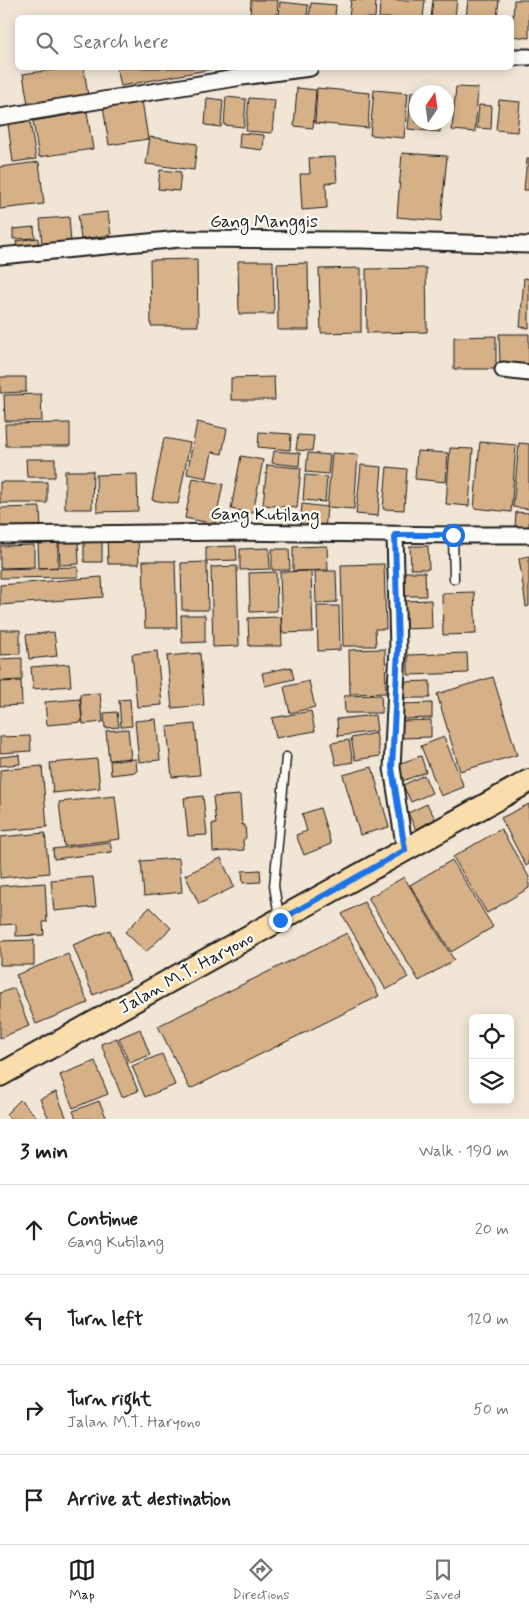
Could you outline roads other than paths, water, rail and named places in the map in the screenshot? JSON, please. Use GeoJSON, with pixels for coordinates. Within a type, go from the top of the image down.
{"type":"FeatureCollection","features":[{"type":"Feature","properties":{"kind":"main road","name":"Jalan M.T. Haryono"},"geometry":{"type":"LineString","coordinates":[[0,1075],[529,781]]}},
{"type":"Feature","properties":{"kind":"street"},"geometry":{"type":"LineString","coordinates":[[514,57],[529,57]]}},
{"type":"Feature","properties":{"kind":"street"},"geometry":{"type":"LineString","coordinates":[[0,117],[242,76],[293,70]]}},
{"type":"Feature","properties":{"kind":"street","name":"Gang Manggis"},"geometry":{"type":"LineString","coordinates":[[0,256],[180,239],[361,240],[529,245]]}},
{"type":"Feature","properties":{"kind":"street"},"geometry":{"type":"LineString","coordinates":[[503,370],[529,373]]}},
{"type":"Feature","properties":{"kind":"street","name":"Gang Kutilang"},"geometry":{"type":"LineString","coordinates":[[0,535],[232,532],[529,535]]}},
{"type":"Feature","properties":{"kind":"street"},"geometry":{"type":"LineString","coordinates":[[395,535],[398,649],[392,768],[405,850]]}},
{"type":"Feature","properties":{"kind":"lane"},"geometry":{"type":"LineString","coordinates":[[453,535],[454,579]]}},
{"type":"Feature","properties":{"kind":"lane"},"geometry":{"type":"LineString","coordinates":[[280,920],[274,886],[286,757]]}}]}
